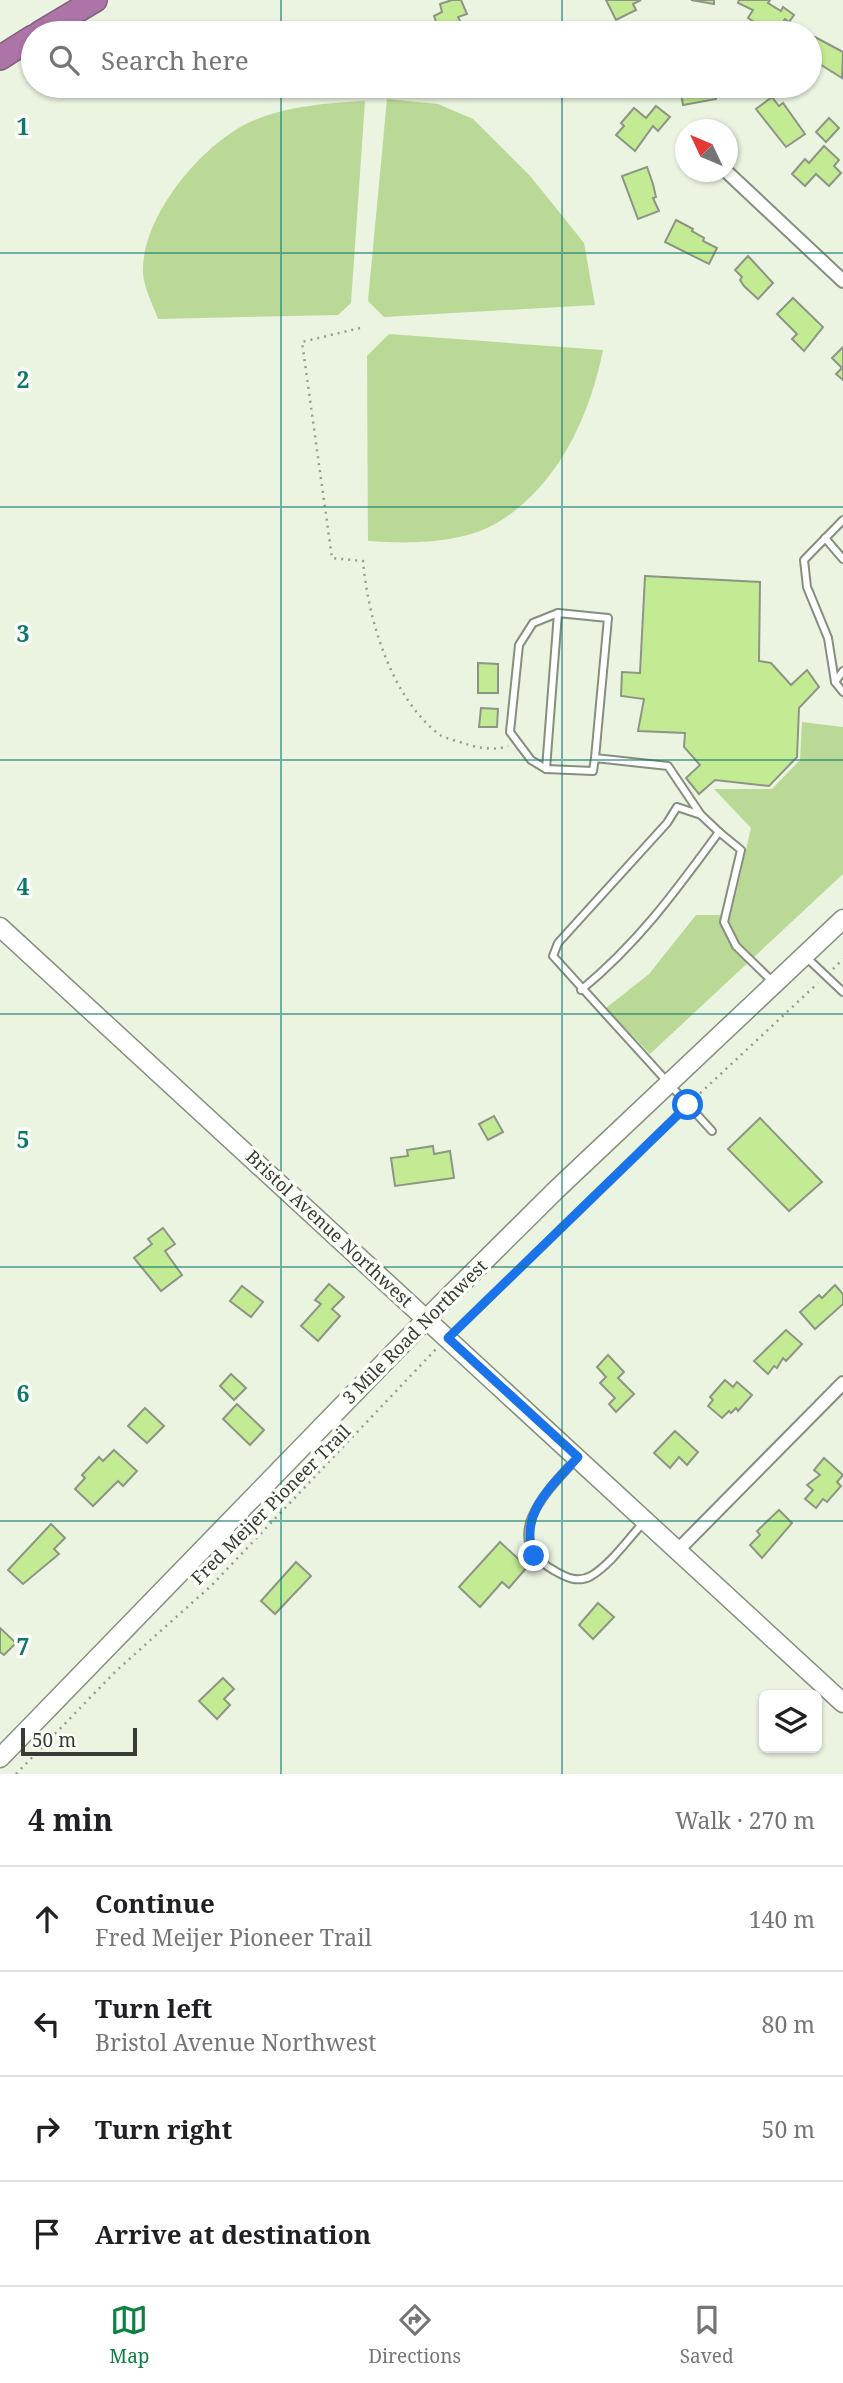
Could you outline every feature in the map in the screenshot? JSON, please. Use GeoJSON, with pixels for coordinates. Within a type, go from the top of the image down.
{"type":"FeatureCollection","features":[{"type":"Feature","properties":{"kind":"highway"},"geometry":{"type":"LineString","coordinates":[[60,21],[95,0]]}},
{"type":"Feature","properties":{"kind":"highway"},"geometry":{"type":"LineString","coordinates":[[0,58],[21,45]]}},
{"type":"Feature","properties":{"kind":"main road","name":"3 Mile Road Northwest"},"geometry":{"type":"LineString","coordinates":[[0,1758],[557,1189],[843,919]]}},
{"type":"Feature","properties":{"kind":"main road","name":"Bristol Avenue Northwest"},"geometry":{"type":"LineString","coordinates":[[0,927],[843,1703]]}},
{"type":"Feature","properties":{"kind":"street"},"geometry":{"type":"LineString","coordinates":[[738,182],[843,281]]}},
{"type":"Feature","properties":{"kind":"street"},"geometry":{"type":"LineString","coordinates":[[678,1550],[843,1383]]}},
{"type":"Feature","properties":{"kind":"lane"},"geometry":{"type":"LineString","coordinates":[[843,520],[804,559],[807,587],[828,638],[835,682],[843,692]]}},
{"type":"Feature","properties":{"kind":"lane"},"geometry":{"type":"LineString","coordinates":[[825,538],[843,559]]}},
{"type":"Feature","properties":{"kind":"lane"},"geometry":{"type":"LineString","coordinates":[[546,769],[558,613]]}},
{"type":"Feature","properties":{"kind":"lane"},"geometry":{"type":"LineString","coordinates":[[558,613],[608,618],[593,771],[546,769],[531,760],[518,742],[510,732],[519,645],[533,623],[558,613]]}},
{"type":"Feature","properties":{"kind":"lane"},"geometry":{"type":"LineString","coordinates":[[835,682],[843,671]]}},
{"type":"Feature","properties":{"kind":"lane"},"geometry":{"type":"LineString","coordinates":[[595,758],[667,766],[701,815],[741,850],[724,922],[736,946],[774,983]]}},
{"type":"Feature","properties":{"kind":"lane"},"geometry":{"type":"LineString","coordinates":[[701,815],[677,807],[667,823],[558,943],[553,956],[580,990],[712,1131]]}},
{"type":"Feature","properties":{"kind":"lane"},"geometry":{"type":"LineString","coordinates":[[580,990],[619,959],[669,901],[719,832]]}},
{"type":"Feature","properties":{"kind":"lane"},"geometry":{"type":"LineString","coordinates":[[804,956],[843,992]]}},
{"type":"Feature","properties":{"kind":"lane"},"geometry":{"type":"LineString","coordinates":[[578,1457],[533,1513],[527,1538],[534,1556],[569,1579],[580,1580],[600,1569],[646,1520]]}},
{"type":"Feature","properties":{"kind":"path"},"geometry":{"type":"LineString","coordinates":[[360,328],[302,342],[332,558],[363,561],[366,596],[383,652],[411,702],[441,736],[474,747],[500,749],[518,742]]}},
{"type":"Feature","properties":{"kind":"path","name":"Fred Meijer Pioneer Trail"},"geometry":{"type":"LineString","coordinates":[[16,1774],[117,1670],[212,1585],[448,1338],[843,959]]}},
{"type":"Feature","properties":{"kind":"green space"},"geometry":{"type":"Polygon","coordinates":[[[387,99],[438,104],[473,119],[531,177],[584,243],[595,305],[384,317],[368,301],[387,99]]]}},
{"type":"Feature","properties":{"kind":"green space"},"geometry":{"type":"Polygon","coordinates":[[[365,101],[351,303],[338,315],[158,319],[144,279],[145,251],[163,207],[194,165],[212,147],[250,122],[307,106],[365,101]]]}},
{"type":"Feature","properties":{"kind":"green space"},"geometry":{"type":"Polygon","coordinates":[[[389,334],[603,350],[590,399],[569,446],[555,468],[521,506],[486,529],[436,541],[368,541],[367,356],[389,334]]]}},
{"type":"Feature","properties":{"kind":"green space"},"geometry":{"type":"Polygon","coordinates":[[[802,722],[843,727],[843,874],[650,1054],[606,1008],[649,974],[696,915],[731,915],[751,828],[714,789],[772,789],[800,760],[802,722]]]}},
{"type":"Feature","properties":{"kind":"building"},"geometry":{"type":"Polygon","coordinates":[[[461,0],[467,14],[458,17],[460,21],[436,21],[434,16],[442,12],[440,4],[461,0]]]}},
{"type":"Feature","properties":{"kind":"building"},"geometry":{"type":"Polygon","coordinates":[[[606,0],[641,0],[633,4],[636,10],[616,20],[606,0]]]}},
{"type":"Feature","properties":{"kind":"building"},"geometry":{"type":"Polygon","coordinates":[[[691,0],[714,0],[714,4],[691,0]]]}},
{"type":"Feature","properties":{"kind":"building"},"geometry":{"type":"Polygon","coordinates":[[[739,0],[770,0],[768,3],[781,11],[783,7],[794,15],[790,21],[753,21],[748,18],[753,10],[738,3],[739,0]]]}},
{"type":"Feature","properties":{"kind":"building"},"geometry":{"type":"Polygon","coordinates":[[[822,41],[843,52],[842,78],[822,66],[822,41]]]}},
{"type":"Feature","properties":{"kind":"building"},"geometry":{"type":"Polygon","coordinates":[[[682,98],[716,98],[716,99],[683,105],[682,98]]]}},
{"type":"Feature","properties":{"kind":"building"},"geometry":{"type":"Polygon","coordinates":[[[771,98],[779,106],[783,103],[805,134],[786,147],[756,109],[771,98]]]}},
{"type":"Feature","properties":{"kind":"building"},"geometry":{"type":"Polygon","coordinates":[[[656,106],[670,117],[658,131],[653,126],[635,151],[616,135],[624,126],[621,123],[634,108],[646,118],[656,106]]]}},
{"type":"Feature","properties":{"kind":"building"},"geometry":{"type":"Polygon","coordinates":[[[829,118],[839,128],[826,142],[816,132],[829,118]]]}},
{"type":"Feature","properties":{"kind":"building"},"geometry":{"type":"Polygon","coordinates":[[[824,146],[839,160],[834,166],[841,173],[829,186],[816,174],[805,186],[792,174],[805,159],[809,163],[824,146]]]}},
{"type":"Feature","properties":{"kind":"building"},"geometry":{"type":"Polygon","coordinates":[[[647,167],[656,197],[653,198],[659,211],[638,219],[622,176],[647,167]]]}},
{"type":"Feature","properties":{"kind":"building"},"geometry":{"type":"Polygon","coordinates":[[[676,220],[693,229],[692,231],[704,238],[703,241],[717,248],[709,264],[665,242],[676,220]]]}},
{"type":"Feature","properties":{"kind":"building"},"geometry":{"type":"Polygon","coordinates":[[[748,256],[773,283],[758,299],[744,286],[740,280],[742,277],[735,270],[748,256]]]}},
{"type":"Feature","properties":{"kind":"building"},"geometry":{"type":"Polygon","coordinates":[[[793,298],[823,327],[804,351],[792,339],[797,334],[777,314],[793,298]]]}},
{"type":"Feature","properties":{"kind":"building"},"geometry":{"type":"Polygon","coordinates":[[[843,347],[843,380],[836,374],[842,368],[832,358],[843,347]]]}},
{"type":"Feature","properties":{"kind":"building"},"geometry":{"type":"Polygon","coordinates":[[[645,576],[760,582],[759,661],[771,663],[791,685],[807,670],[819,687],[799,708],[797,757],[769,786],[715,780],[699,794],[686,778],[700,765],[684,747],[685,733],[638,731],[644,699],[621,696],[622,672],[640,673],[645,576]]]}},
{"type":"Feature","properties":{"kind":"building"},"geometry":{"type":"Polygon","coordinates":[[[478,663],[498,664],[498,693],[478,693],[478,663]]]}},
{"type":"Feature","properties":{"kind":"building"},"geometry":{"type":"Polygon","coordinates":[[[481,708],[498,709],[497,727],[479,727],[481,708]]]}},
{"type":"Feature","properties":{"kind":"building"},"geometry":{"type":"Polygon","coordinates":[[[494,1116],[503,1132],[488,1140],[479,1124],[494,1116]]]}},
{"type":"Feature","properties":{"kind":"building"},"geometry":{"type":"Polygon","coordinates":[[[760,1118],[822,1182],[789,1211],[728,1149],[760,1118]]]}},
{"type":"Feature","properties":{"kind":"building"},"geometry":{"type":"Polygon","coordinates":[[[433,1146],[434,1154],[450,1151],[454,1178],[395,1186],[391,1158],[408,1156],[407,1150],[433,1146]]]}},
{"type":"Feature","properties":{"kind":"building"},"geometry":{"type":"Polygon","coordinates":[[[163,1228],[175,1244],[165,1251],[182,1275],[161,1291],[134,1258],[152,1244],[148,1239],[163,1228]]]}},
{"type":"Feature","properties":{"kind":"building"},"geometry":{"type":"Polygon","coordinates":[[[329,1284],[344,1297],[332,1309],[340,1316],[318,1341],[301,1326],[321,1304],[315,1300],[329,1284]]]}},
{"type":"Feature","properties":{"kind":"building"},"geometry":{"type":"Polygon","coordinates":[[[835,1285],[843,1294],[843,1304],[815,1329],[800,1312],[819,1295],[822,1298],[835,1285]]]}},
{"type":"Feature","properties":{"kind":"building"},"geometry":{"type":"Polygon","coordinates":[[[242,1286],[263,1302],[251,1317],[230,1301],[242,1286]]]}},
{"type":"Feature","properties":{"kind":"building"},"geometry":{"type":"Polygon","coordinates":[[[786,1330],[802,1344],[786,1361],[783,1358],[777,1368],[774,1366],[768,1374],[754,1361],[786,1330]]]}},
{"type":"Feature","properties":{"kind":"building"},"geometry":{"type":"Polygon","coordinates":[[[608,1355],[624,1372],[618,1378],[634,1394],[616,1412],[609,1404],[615,1398],[600,1383],[606,1377],[597,1367],[608,1355]]]}},
{"type":"Feature","properties":{"kind":"building"},"geometry":{"type":"Polygon","coordinates":[[[231,1374],[246,1388],[234,1400],[220,1386],[231,1374]]]}},
{"type":"Feature","properties":{"kind":"building"},"geometry":{"type":"Polygon","coordinates":[[[725,1380],[733,1387],[737,1382],[752,1395],[738,1411],[736,1408],[731,1413],[729,1411],[722,1418],[708,1406],[713,1400],[710,1397],[725,1380]]]}},
{"type":"Feature","properties":{"kind":"building"},"geometry":{"type":"Polygon","coordinates":[[[237,1404],[264,1430],[250,1445],[223,1419],[237,1404]]]}},
{"type":"Feature","properties":{"kind":"building"},"geometry":{"type":"Polygon","coordinates":[[[145,1408],[164,1426],[147,1443],[128,1426],[145,1408]]]}},
{"type":"Feature","properties":{"kind":"building"},"geometry":{"type":"Polygon","coordinates":[[[675,1431],[698,1452],[687,1465],[679,1457],[670,1468],[654,1453],[675,1431]]]}},
{"type":"Feature","properties":{"kind":"building"},"geometry":{"type":"Polygon","coordinates":[[[114,1450],[137,1471],[123,1486],[118,1481],[93,1506],[75,1489],[85,1478],[82,1475],[99,1457],[103,1461],[114,1450]]]}},
{"type":"Feature","properties":{"kind":"building"},"geometry":{"type":"Polygon","coordinates":[[[824,1458],[843,1475],[837,1482],[841,1486],[827,1502],[823,1499],[816,1508],[805,1499],[813,1490],[807,1485],[820,1475],[814,1470],[824,1458]]]}},
{"type":"Feature","properties":{"kind":"building"},"geometry":{"type":"Polygon","coordinates":[[[779,1510],[792,1523],[762,1558],[750,1545],[760,1535],[757,1531],[779,1510]]]}},
{"type":"Feature","properties":{"kind":"building"},"geometry":{"type":"Polygon","coordinates":[[[51,1524],[65,1538],[54,1549],[59,1554],[23,1584],[8,1570],[51,1524]]]}},
{"type":"Feature","properties":{"kind":"building"},"geometry":{"type":"Polygon","coordinates":[[[500,1542],[527,1567],[509,1588],[502,1582],[480,1607],[459,1587],[500,1542]]]}},
{"type":"Feature","properties":{"kind":"building"},"geometry":{"type":"Polygon","coordinates":[[[296,1562],[311,1576],[275,1614],[261,1601],[296,1562]]]}},
{"type":"Feature","properties":{"kind":"building"},"geometry":{"type":"Polygon","coordinates":[[[598,1603],[614,1617],[593,1639],[579,1625],[598,1603]]]}},
{"type":"Feature","properties":{"kind":"building"},"geometry":{"type":"Polygon","coordinates":[[[0,1628],[16,1643],[4,1655],[0,1652],[0,1628]]]}},
{"type":"Feature","properties":{"kind":"building"},"geometry":{"type":"Polygon","coordinates":[[[223,1678],[234,1689],[224,1699],[230,1705],[217,1719],[199,1701],[223,1678]]]}},
{"type":"Feature","properties":{"kind":"route"},"geometry":{"type":"LineString","coordinates":[[534,1556],[527,1538],[533,1513],[550,1488],[578,1457],[448,1338],[688,1105]]}}]}
